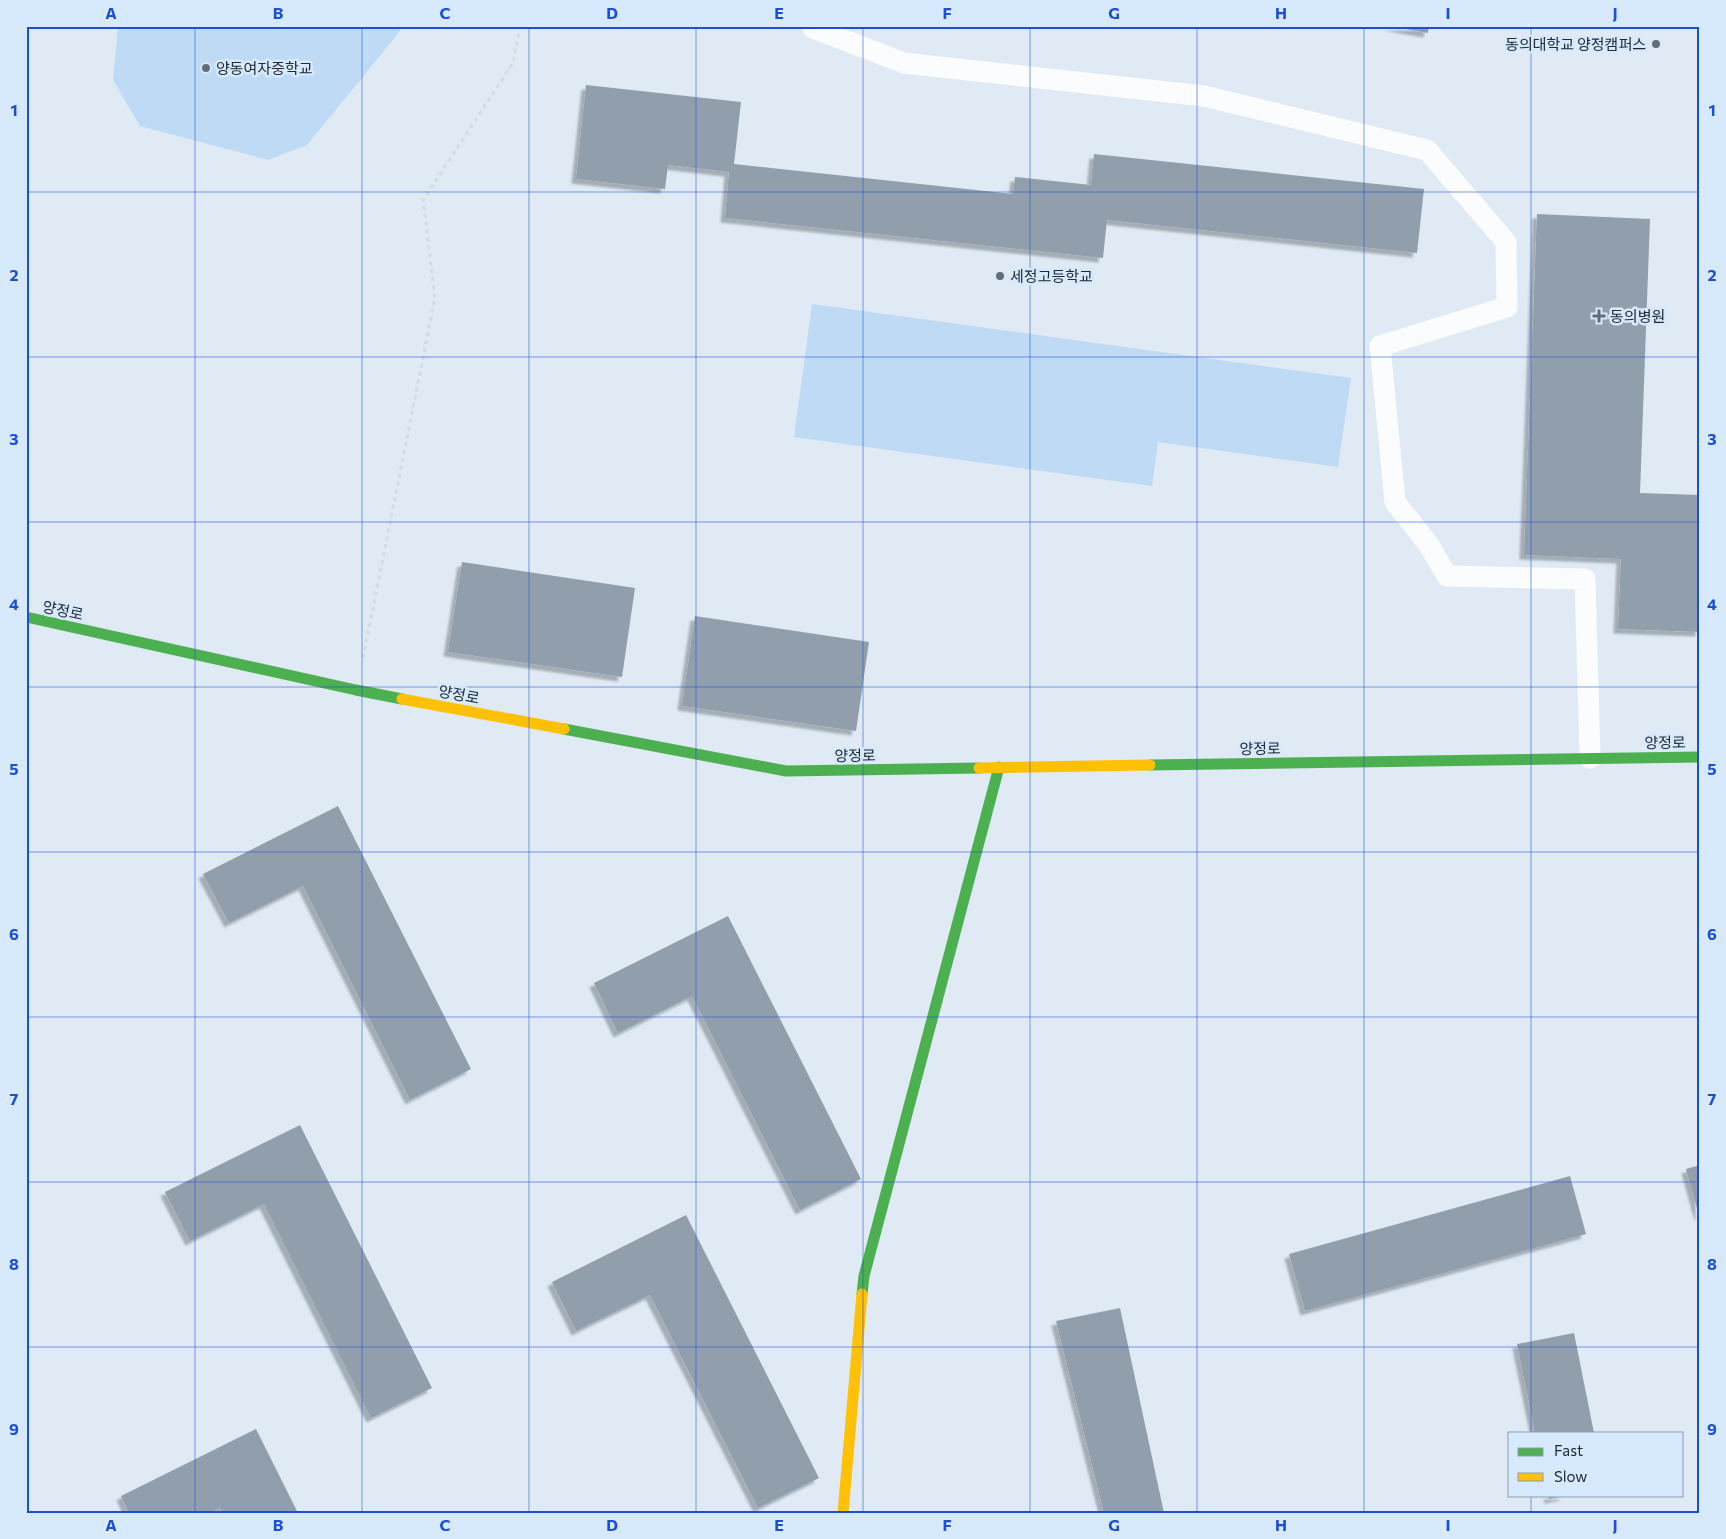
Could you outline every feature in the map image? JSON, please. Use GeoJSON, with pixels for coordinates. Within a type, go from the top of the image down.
{"type":"FeatureCollection","features":[{"type":"Feature","properties":{"kind":"street","name":"양정로"},"geometry":{"type":"LineString","coordinates":[[26,617],[356,690],[786,771],[1700,757]]}},
{"type":"Feature","properties":{"kind":"street"},"geometry":{"type":"LineString","coordinates":[[843,1513],[864,1276],[999,767]]}},
{"type":"Feature","properties":{"kind":"lane"},"geometry":{"type":"LineString","coordinates":[[813,28],[904,63],[1204,96],[1427,150],[1506,242],[1507,307],[1380,346],[1395,502],[1430,544],[1447,576],[1585,579],[1590,758]]}},
{"type":"Feature","properties":{"kind":"path"},"geometry":{"type":"LineString","coordinates":[[356,690],[435,298],[423,200],[513,63],[520,26]]}},
{"type":"Feature","properties":{"kind":"shaded area","name":"양동여자중학교"},"geometry":{"type":"Polygon","coordinates":[[[118,26],[403,26],[307,145],[268,160],[140,126],[113,80],[118,26]]]}},
{"type":"Feature","properties":{"kind":"shaded area"},"geometry":{"type":"Polygon","coordinates":[[[812,304],[1351,378],[1338,467],[1158,442],[1152,486],[794,437],[812,304]]]}},
{"type":"Feature","properties":{"kind":"building"},"geometry":{"type":"Polygon","coordinates":[[[1388,26],[1429,26],[1428,33],[1388,26]]]}},
{"type":"Feature","properties":{"kind":"building"},"geometry":{"type":"Polygon","coordinates":[[[586,85],[741,102],[734,164],[1013,194],[1015,177],[1091,185],[1094,154],[1424,189],[1417,253],[1107,220],[1103,258],[725,218],[729,172],[668,165],[665,189],[576,179],[586,85]]]}},
{"type":"Feature","properties":{"kind":"building"},"geometry":{"type":"Polygon","coordinates":[[[1537,214],[1650,219],[1640,493],[1700,495],[1700,632],[1618,629],[1621,559],[1524,555],[1537,214]]]}},
{"type":"Feature","properties":{"kind":"building"},"geometry":{"type":"Polygon","coordinates":[[[462,562],[635,588],[622,677],[448,652],[462,562]]]}},
{"type":"Feature","properties":{"kind":"building"},"geometry":{"type":"Polygon","coordinates":[[[695,616],[869,642],[856,731],[682,706],[695,616]]]}},
{"type":"Feature","properties":{"kind":"building"},"geometry":{"type":"Polygon","coordinates":[[[338,806],[471,1069],[410,1100],[303,886],[229,923],[203,874],[338,806]]]}},
{"type":"Feature","properties":{"kind":"building"},"geometry":{"type":"Polygon","coordinates":[[[728,916],[861,1179],[800,1210],[692,996],[618,1033],[594,983],[728,916]]]}},
{"type":"Feature","properties":{"kind":"building"},"geometry":{"type":"Polygon","coordinates":[[[300,1125],[432,1388],[371,1418],[264,1204],[190,1241],[165,1192],[300,1125]]]}},
{"type":"Feature","properties":{"kind":"building"},"geometry":{"type":"Polygon","coordinates":[[[1700,1165],[1700,1216],[1699,1216],[1686,1169],[1700,1165]]]}},
{"type":"Feature","properties":{"kind":"building"},"geometry":{"type":"Polygon","coordinates":[[[1570,1176],[1586,1234],[1305,1311],[1289,1254],[1570,1176]]]}},
{"type":"Feature","properties":{"kind":"building"},"geometry":{"type":"Polygon","coordinates":[[[686,1215],[819,1478],[758,1508],[650,1295],[576,1331],[552,1282],[686,1215]]]}},
{"type":"Feature","properties":{"kind":"building"},"geometry":{"type":"Polygon","coordinates":[[[1120,1308],[1164,1513],[1104,1513],[1056,1321],[1120,1308]]]}},
{"type":"Feature","properties":{"kind":"building"},"geometry":{"type":"Polygon","coordinates":[[[1574,1333],[1594,1432],[1535,1432],[1517,1344],[1574,1333]]]}},
{"type":"Feature","properties":{"kind":"building"},"geometry":{"type":"Polygon","coordinates":[[[256,1429],[298,1513],[222,1513],[220,1508],[211,1513],[129,1513],[121,1496],[256,1429]]]}},
{"type":"Feature","properties":{"kind":"building"},"geometry":{"type":"Polygon","coordinates":[[[1548,1496],[1564,1496],[1549,1499],[1548,1496]]]}},
{"type":"Feature","properties":{"kind":"traffic: fast"},"geometry":{"type":"LineString","coordinates":[[26,617],[402,699]]}},
{"type":"Feature","properties":{"kind":"traffic: fast"},"geometry":{"type":"LineString","coordinates":[[564,729],[786,771],[979,768]]}},
{"type":"Feature","properties":{"kind":"traffic: fast"},"geometry":{"type":"LineString","coordinates":[[1150,765],[1700,757]]}},
{"type":"Feature","properties":{"kind":"traffic: fast"},"geometry":{"type":"LineString","coordinates":[[862,1294],[864,1276],[999,767]]}},
{"type":"Feature","properties":{"kind":"traffic: slow"},"geometry":{"type":"LineString","coordinates":[[402,699],[564,729]]}},
{"type":"Feature","properties":{"kind":"traffic: slow"},"geometry":{"type":"LineString","coordinates":[[979,768],[1150,765]]}},
{"type":"Feature","properties":{"kind":"traffic: slow"},"geometry":{"type":"LineString","coordinates":[[843,1513],[862,1294]]}},
{"type":"Feature","properties":{"kind":"place","name":"동의대학교 양정캠퍼스"},"geometry":{"type":"Point","coordinates":[1656,44]}},
{"type":"Feature","properties":{"kind":"place","name":"양동여자중학교"},"geometry":{"type":"Point","coordinates":[206,68]}},
{"type":"Feature","properties":{"kind":"place","name":"세정고등학교"},"geometry":{"type":"Point","coordinates":[1000,276]}},
{"type":"Feature","properties":{"kind":"place","name":"동의병원"},"geometry":{"type":"Point","coordinates":[1599,316]}}]}
